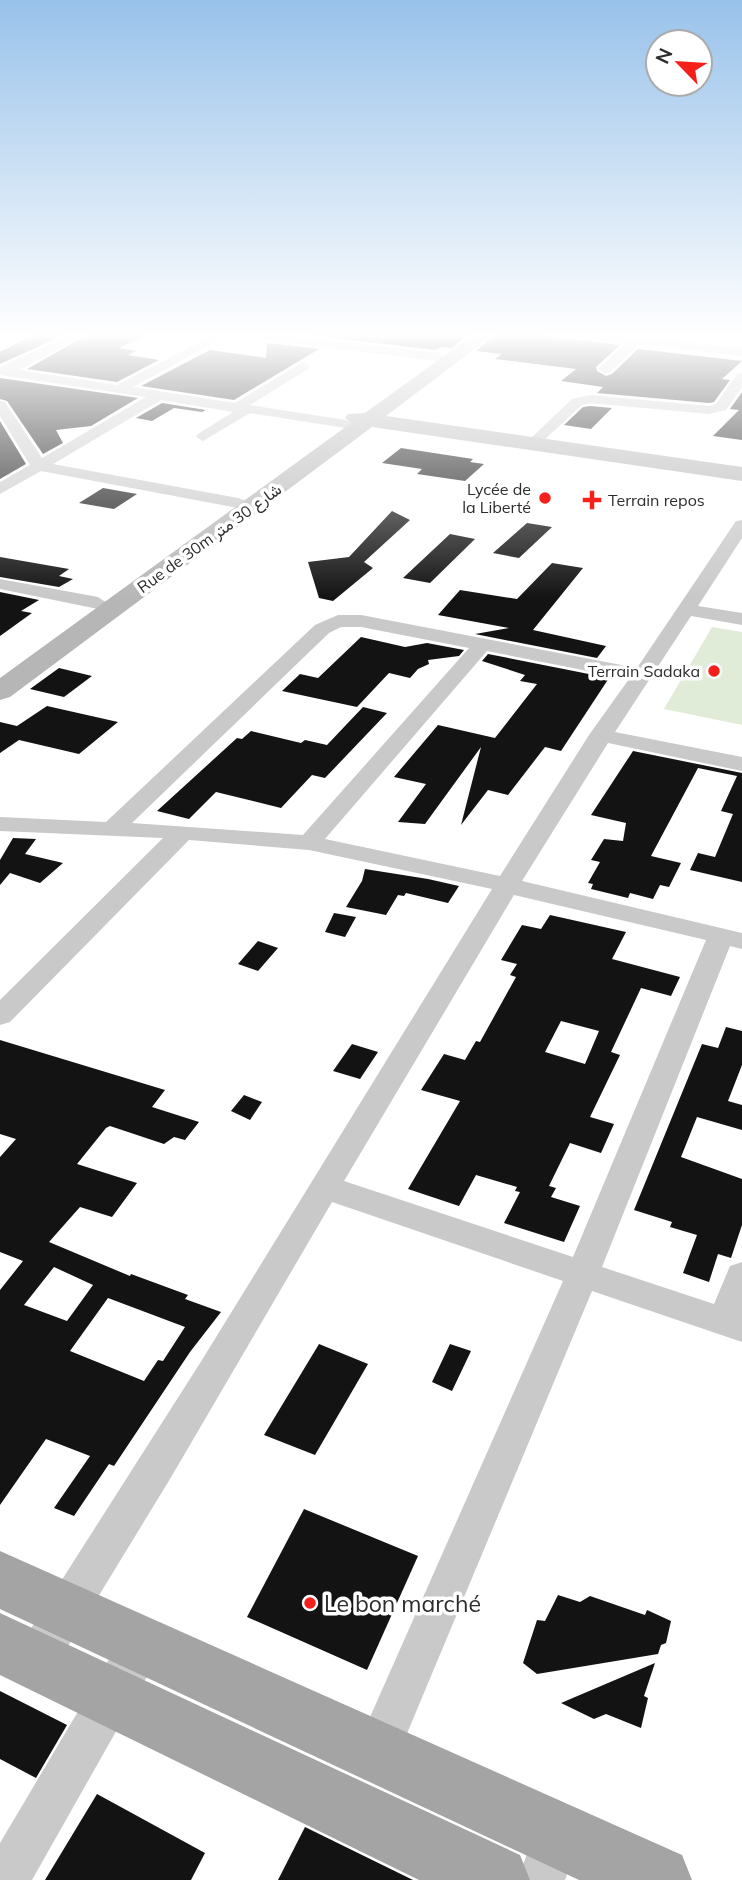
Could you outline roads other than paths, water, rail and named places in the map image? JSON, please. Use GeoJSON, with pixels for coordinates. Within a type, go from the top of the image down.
{"type":"FeatureCollection","features":[{"type":"Feature","properties":{"kind":"main road"},"geometry":{"type":"LineString","coordinates":[[0,1579],[35,1637],[377,1751],[550,1857],[657,1880]]}},
{"type":"Feature","properties":{"kind":"main road"},"geometry":{"type":"LineString","coordinates":[[126,1669],[495,1880]]}},
{"type":"Feature","properties":{"kind":"street"},"geometry":{"type":"LineString","coordinates":[[9,423],[39,466],[238,503]]}},
{"type":"Feature","properties":{"kind":"street"},"geometry":{"type":"LineString","coordinates":[[0,489],[113,423]]}},
{"type":"Feature","properties":{"kind":"street"},"geometry":{"type":"LineString","coordinates":[[203,437],[222,423]]}},
{"type":"Feature","properties":{"kind":"street","name":"Rue de 30m شارع 30 متر"},"geometry":{"type":"LineString","coordinates":[[0,673],[354,423]]}},
{"type":"Feature","properties":{"kind":"street","name":"Rue de 30m شارع 30 متر"},"geometry":{"type":"LineString","coordinates":[[0,691],[355,423]]}},
{"type":"Feature","properties":{"kind":"street"},"geometry":{"type":"LineString","coordinates":[[393,423],[742,474]]}},
{"type":"Feature","properties":{"kind":"street"},"geometry":{"type":"LineString","coordinates":[[401,423],[537,439],[742,469]]}},
{"type":"Feature","properties":{"kind":"street"},"geometry":{"type":"LineString","coordinates":[[537,439],[555,423]]}},
{"type":"Feature","properties":{"kind":"street"},"geometry":{"type":"LineString","coordinates":[[35,1637],[325,1187],[506,885],[600,735],[738,537]]}},
{"type":"Feature","properties":{"kind":"street"},"geometry":{"type":"LineString","coordinates":[[0,584],[98,603]]}},
{"type":"Feature","properties":{"kind":"street"},"geometry":{"type":"LineString","coordinates":[[686,609],[742,619]]}},
{"type":"Feature","properties":{"kind":"street"},"geometry":{"type":"LineString","coordinates":[[111,830],[312,638],[338,621],[361,621],[640,676]]}},
{"type":"Feature","properties":{"kind":"street"},"geometry":{"type":"LineString","coordinates":[[309,843],[482,645]]}},
{"type":"Feature","properties":{"kind":"street"},"geometry":{"type":"LineString","coordinates":[[600,735],[742,764]]}},
{"type":"Feature","properties":{"kind":"street"},"geometry":{"type":"LineString","coordinates":[[0,824],[183,832],[309,843],[506,885],[732,938],[583,1273],[377,1751]]}},
{"type":"Feature","properties":{"kind":"street"},"geometry":{"type":"LineString","coordinates":[[0,1016],[183,832]]}},
{"type":"Feature","properties":{"kind":"street"},"geometry":{"type":"LineString","coordinates":[[325,1187],[733,1325],[742,1275]]}},
{"type":"Feature","properties":{"kind":"street"},"geometry":{"type":"LineString","coordinates":[[5,1880],[126,1669]]}},
{"type":"Feature","properties":{"kind":"place","name":"Lycée de la Liberté"},"geometry":{"type":"Point","coordinates":[545,498]}},
{"type":"Feature","properties":{"kind":"place","name":"Terrain repos"},"geometry":{"type":"Point","coordinates":[592,500]}},
{"type":"Feature","properties":{"kind":"place","name":"Terrain Sadaka"},"geometry":{"type":"Point","coordinates":[714,671]}},
{"type":"Feature","properties":{"kind":"place","name":"Le bon marché"},"geometry":{"type":"Point","coordinates":[310,1603]}}]}
